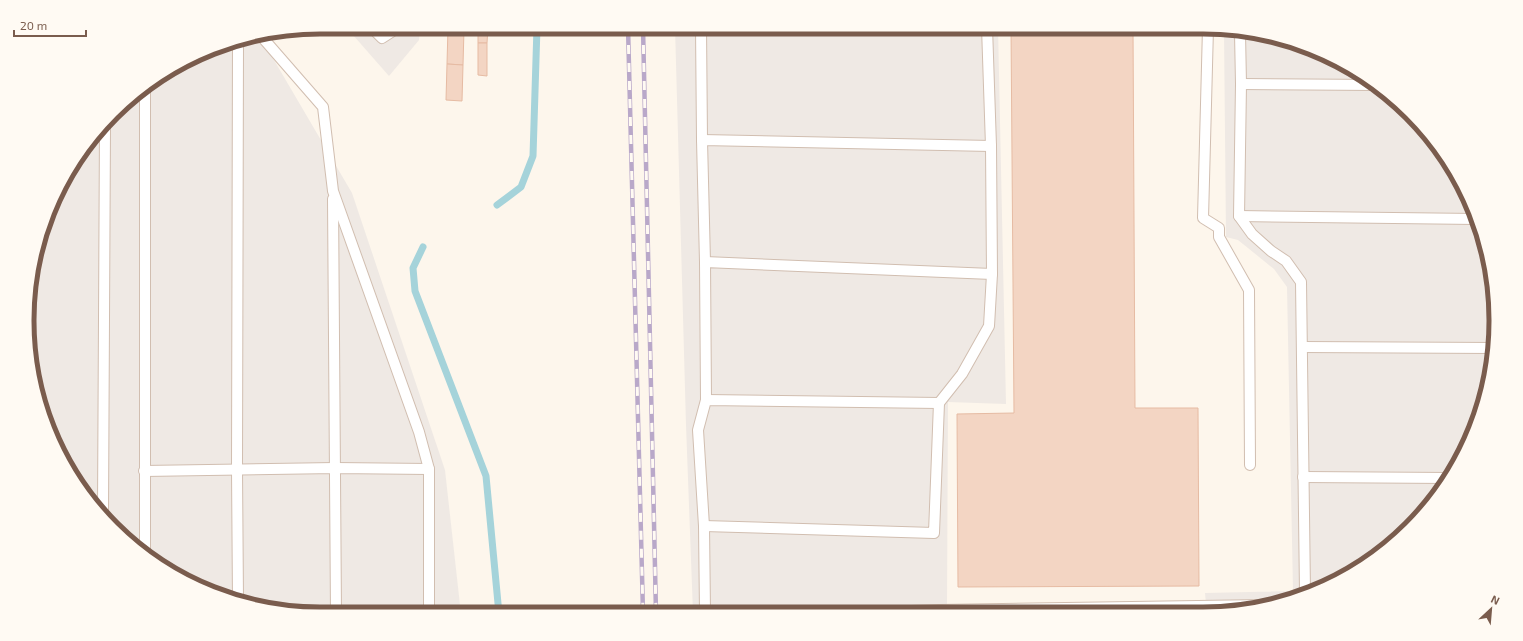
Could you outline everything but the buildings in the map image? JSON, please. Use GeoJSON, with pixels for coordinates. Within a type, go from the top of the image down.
{"type":"FeatureCollection","features":[{"type":"Feature","properties":{"kind":"lane"},"geometry":{"type":"LineString","coordinates":[[378,34],[382,38],[388,34]]}},
{"type":"Feature","properties":{"kind":"lane"},"geometry":{"type":"LineString","coordinates":[[701,34],[706,400],[698,430],[704,526],[706,607]]}},
{"type":"Feature","properties":{"kind":"lane"},"geometry":{"type":"LineString","coordinates":[[704,526],[934,533],[938,403],[962,374],[989,326],[992,274],[988,34]]}},
{"type":"Feature","properties":{"kind":"lane"},"geometry":{"type":"LineString","coordinates":[[1208,34],[1204,218],[1219,228],[1219,237],[1248,290],[1250,465]]}},
{"type":"Feature","properties":{"kind":"lane"},"geometry":{"type":"LineString","coordinates":[[1240,36],[1241,84],[1239,216],[1252,234],[1271,251],[1286,261],[1301,282],[1305,588]]}},
{"type":"Feature","properties":{"kind":"lane"},"geometry":{"type":"LineString","coordinates":[[265,40],[323,107],[333,191],[336,607]]}},
{"type":"Feature","properties":{"kind":"lane"},"geometry":{"type":"LineString","coordinates":[[238,46],[238,595]]}},
{"type":"Feature","properties":{"kind":"lane"},"geometry":{"type":"LineString","coordinates":[[1241,84],[1366,85]]}},
{"type":"Feature","properties":{"kind":"lane"},"geometry":{"type":"LineString","coordinates":[[145,94],[145,547]]}},
{"type":"Feature","properties":{"kind":"lane"},"geometry":{"type":"LineString","coordinates":[[103,507],[105,132]]}},
{"type":"Feature","properties":{"kind":"lane"},"geometry":{"type":"LineString","coordinates":[[702,140],[991,146]]}},
{"type":"Feature","properties":{"kind":"lane"},"geometry":{"type":"LineString","coordinates":[[333,191],[419,432],[429,469],[429,607]]}},
{"type":"Feature","properties":{"kind":"lane"},"geometry":{"type":"LineString","coordinates":[[1239,216],[1470,219]]}},
{"type":"Feature","properties":{"kind":"lane"},"geometry":{"type":"LineString","coordinates":[[705,262],[992,274]]}},
{"type":"Feature","properties":{"kind":"lane"},"geometry":{"type":"LineString","coordinates":[[1302,347],[1488,348]]}},
{"type":"Feature","properties":{"kind":"lane"},"geometry":{"type":"LineString","coordinates":[[706,400],[938,403]]}},
{"type":"Feature","properties":{"kind":"lane"},"geometry":{"type":"LineString","coordinates":[[144,471],[335,468],[429,469]]}},
{"type":"Feature","properties":{"kind":"lane"},"geometry":{"type":"LineString","coordinates":[[1303,477],[1442,478]]}},
{"type":"Feature","properties":{"kind":"lane"},"geometry":{"type":"LineString","coordinates":[[1156,607],[1227,606]]}},
{"type":"Feature","properties":{"kind":"shaded area"},"geometry":{"type":"Polygon","coordinates":[[[352,34],[419,34],[419,40],[389,76],[352,34]]]}},
{"type":"Feature","properties":{"kind":"shaded area"},"geometry":{"type":"Polygon","coordinates":[[[675,34],[998,34],[1006,404],[948,402],[947,607],[693,607],[675,34]]]}},
{"type":"Feature","properties":{"kind":"shaded area"},"geometry":{"type":"Polygon","coordinates":[[[1224,35],[1240,36],[1295,49],[1346,72],[1377,93],[1391,105],[1430,146],[1451,177],[1474,228],[1487,283],[1489,320],[1487,358],[1474,413],[1451,464],[1430,495],[1405,523],[1362,559],[1346,569],[1312,585],[1277,597],[1240,605],[1202,607],[947,607],[1206,604],[1205,593],[1293,591],[1287,287],[1274,269],[1238,240],[1226,237],[1224,35]]]}},
{"type":"Feature","properties":{"kind":"shaded area"},"geometry":{"type":"Polygon","coordinates":[[[262,41],[264,43],[352,193],[445,470],[460,607],[320,607],[283,605],[228,592],[177,569],[161,559],[118,523],[93,495],[72,464],[49,413],[44,395],[36,358],[34,320],[36,283],[49,228],[72,177],[93,146],[105,132],[146,93],[177,72],[211,56],[246,44],[262,41]]]}},
{"type":"Feature","properties":{"kind":"waterway"},"geometry":{"type":"LineString","coordinates":[[497,205],[521,187],[533,156],[537,34]]}},
{"type":"Feature","properties":{"kind":"waterway"},"geometry":{"type":"LineString","coordinates":[[423,247],[413,268],[415,291],[486,476],[498,607]]}},
{"type":"Feature","properties":{"kind":"railway"},"geometry":{"type":"LineString","coordinates":[[628,34],[643,607]]}},
{"type":"Feature","properties":{"kind":"railway"},"geometry":{"type":"LineString","coordinates":[[643,34],[656,607]]}}]}
